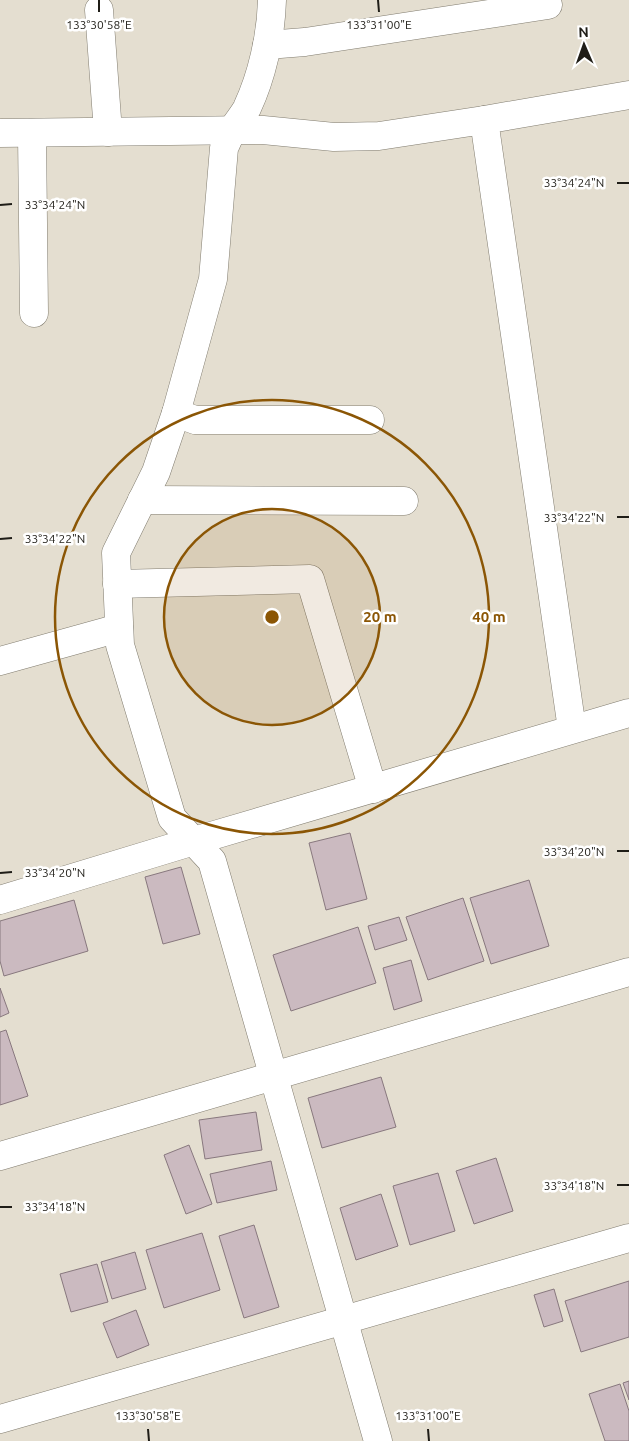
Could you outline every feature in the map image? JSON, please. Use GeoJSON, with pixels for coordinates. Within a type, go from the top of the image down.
{"type":"FeatureCollection","features":[{"type":"Feature","properties":{"kind":"street"},"geometry":{"type":"LineString","coordinates":[[272,0],[270,32],[256,84],[246,109],[232,130],[224,148],[213,279],[176,413],[156,472],[116,553],[120,644],[172,818],[212,861],[378,1441]]}},
{"type":"Feature","properties":{"kind":"street"},"geometry":{"type":"LineString","coordinates":[[267,45],[305,42],[548,5]]}},
{"type":"Feature","properties":{"kind":"street"},"geometry":{"type":"LineString","coordinates":[[99,10],[108,132]]}},
{"type":"Feature","properties":{"kind":"street"},"geometry":{"type":"LineString","coordinates":[[0,133],[263,130],[334,137],[379,136],[629,95]]}},
{"type":"Feature","properties":{"kind":"street"},"geometry":{"type":"LineString","coordinates":[[484,120],[572,729]]}},
{"type":"Feature","properties":{"kind":"street"},"geometry":{"type":"LineString","coordinates":[[32,133],[34,312]]}},
{"type":"Feature","properties":{"kind":"street"},"geometry":{"type":"LineString","coordinates":[[176,413],[195,420],[370,420]]}},
{"type":"Feature","properties":{"kind":"street"},"geometry":{"type":"LineString","coordinates":[[142,500],[404,501]]}},
{"type":"Feature","properties":{"kind":"street"},"geometry":{"type":"LineString","coordinates":[[117,584],[310,579],[373,789]]}},
{"type":"Feature","properties":{"kind":"street"},"geometry":{"type":"LineString","coordinates":[[0,661],[119,628]]}},
{"type":"Feature","properties":{"kind":"street"},"geometry":{"type":"LineString","coordinates":[[0,900],[629,713]]}},
{"type":"Feature","properties":{"kind":"street"},"geometry":{"type":"LineString","coordinates":[[0,1156],[629,972]]}},
{"type":"Feature","properties":{"kind":"street"},"geometry":{"type":"LineString","coordinates":[[0,1419],[629,1238]]}},
{"type":"Feature","properties":{"kind":"building"},"geometry":{"type":"Polygon","coordinates":[[[350,833],[367,899],[326,910],[309,843],[350,833]]]}},
{"type":"Feature","properties":{"kind":"building"},"geometry":{"type":"Polygon","coordinates":[[[181,867],[200,934],[163,944],[145,877],[181,867]]]}},
{"type":"Feature","properties":{"kind":"building"},"geometry":{"type":"Polygon","coordinates":[[[529,880],[549,946],[491,964],[470,898],[529,880]]]}},
{"type":"Feature","properties":{"kind":"building"},"geometry":{"type":"Polygon","coordinates":[[[463,898],[484,961],[428,980],[406,917],[463,898]]]}},
{"type":"Feature","properties":{"kind":"building"},"geometry":{"type":"Polygon","coordinates":[[[74,900],[88,951],[4,976],[0,961],[0,921],[74,900]]]}},
{"type":"Feature","properties":{"kind":"building"},"geometry":{"type":"Polygon","coordinates":[[[399,917],[407,940],[375,950],[368,926],[399,917]]]}},
{"type":"Feature","properties":{"kind":"building"},"geometry":{"type":"Polygon","coordinates":[[[358,927],[376,983],[291,1011],[273,955],[358,927]]]}},
{"type":"Feature","properties":{"kind":"building"},"geometry":{"type":"Polygon","coordinates":[[[411,960],[422,1001],[394,1010],[383,968],[411,960]]]}},
{"type":"Feature","properties":{"kind":"building"},"geometry":{"type":"Polygon","coordinates":[[[0,988],[9,1013],[0,1017],[0,988]]]}},
{"type":"Feature","properties":{"kind":"building"},"geometry":{"type":"Polygon","coordinates":[[[6,1030],[28,1096],[0,1105],[0,1032],[6,1030]]]}},
{"type":"Feature","properties":{"kind":"building"},"geometry":{"type":"Polygon","coordinates":[[[381,1077],[396,1127],[322,1148],[308,1098],[381,1077]]]}},
{"type":"Feature","properties":{"kind":"building"},"geometry":{"type":"Polygon","coordinates":[[[256,1112],[262,1150],[205,1159],[199,1120],[256,1112]]]}},
{"type":"Feature","properties":{"kind":"building"},"geometry":{"type":"Polygon","coordinates":[[[189,1145],[212,1204],[186,1214],[164,1155],[189,1145]]]}},
{"type":"Feature","properties":{"kind":"building"},"geometry":{"type":"Polygon","coordinates":[[[496,1158],[513,1211],[474,1224],[456,1171],[496,1158]]]}},
{"type":"Feature","properties":{"kind":"building"},"geometry":{"type":"Polygon","coordinates":[[[271,1161],[277,1190],[217,1203],[210,1174],[271,1161]]]}},
{"type":"Feature","properties":{"kind":"building"},"geometry":{"type":"Polygon","coordinates":[[[438,1173],[455,1231],[410,1245],[393,1186],[438,1173]]]}},
{"type":"Feature","properties":{"kind":"building"},"geometry":{"type":"Polygon","coordinates":[[[381,1194],[398,1246],[356,1260],[340,1208],[381,1194]]]}},
{"type":"Feature","properties":{"kind":"building"},"geometry":{"type":"Polygon","coordinates":[[[254,1225],[279,1307],[244,1318],[219,1236],[254,1225]]]}},
{"type":"Feature","properties":{"kind":"building"},"geometry":{"type":"Polygon","coordinates":[[[202,1233],[220,1290],[164,1308],[146,1250],[202,1233]]]}},
{"type":"Feature","properties":{"kind":"building"},"geometry":{"type":"Polygon","coordinates":[[[135,1252],[146,1289],[112,1299],[101,1262],[135,1252]]]}},
{"type":"Feature","properties":{"kind":"building"},"geometry":{"type":"Polygon","coordinates":[[[97,1264],[108,1302],[71,1312],[60,1274],[97,1264]]]}},
{"type":"Feature","properties":{"kind":"building"},"geometry":{"type":"Polygon","coordinates":[[[629,1281],[629,1337],[581,1352],[565,1301],[629,1281]]]}},
{"type":"Feature","properties":{"kind":"building"},"geometry":{"type":"Polygon","coordinates":[[[554,1289],[563,1321],[544,1327],[534,1295],[554,1289]]]}},
{"type":"Feature","properties":{"kind":"building"},"geometry":{"type":"Polygon","coordinates":[[[136,1310],[149,1345],[117,1358],[103,1323],[136,1310]]]}},
{"type":"Feature","properties":{"kind":"building"},"geometry":{"type":"Polygon","coordinates":[[[629,1381],[629,1400],[623,1383],[629,1381]]]}},
{"type":"Feature","properties":{"kind":"building"},"geometry":{"type":"Polygon","coordinates":[[[620,1384],[629,1411],[629,1441],[605,1441],[589,1394],[620,1384]]]}}]}
